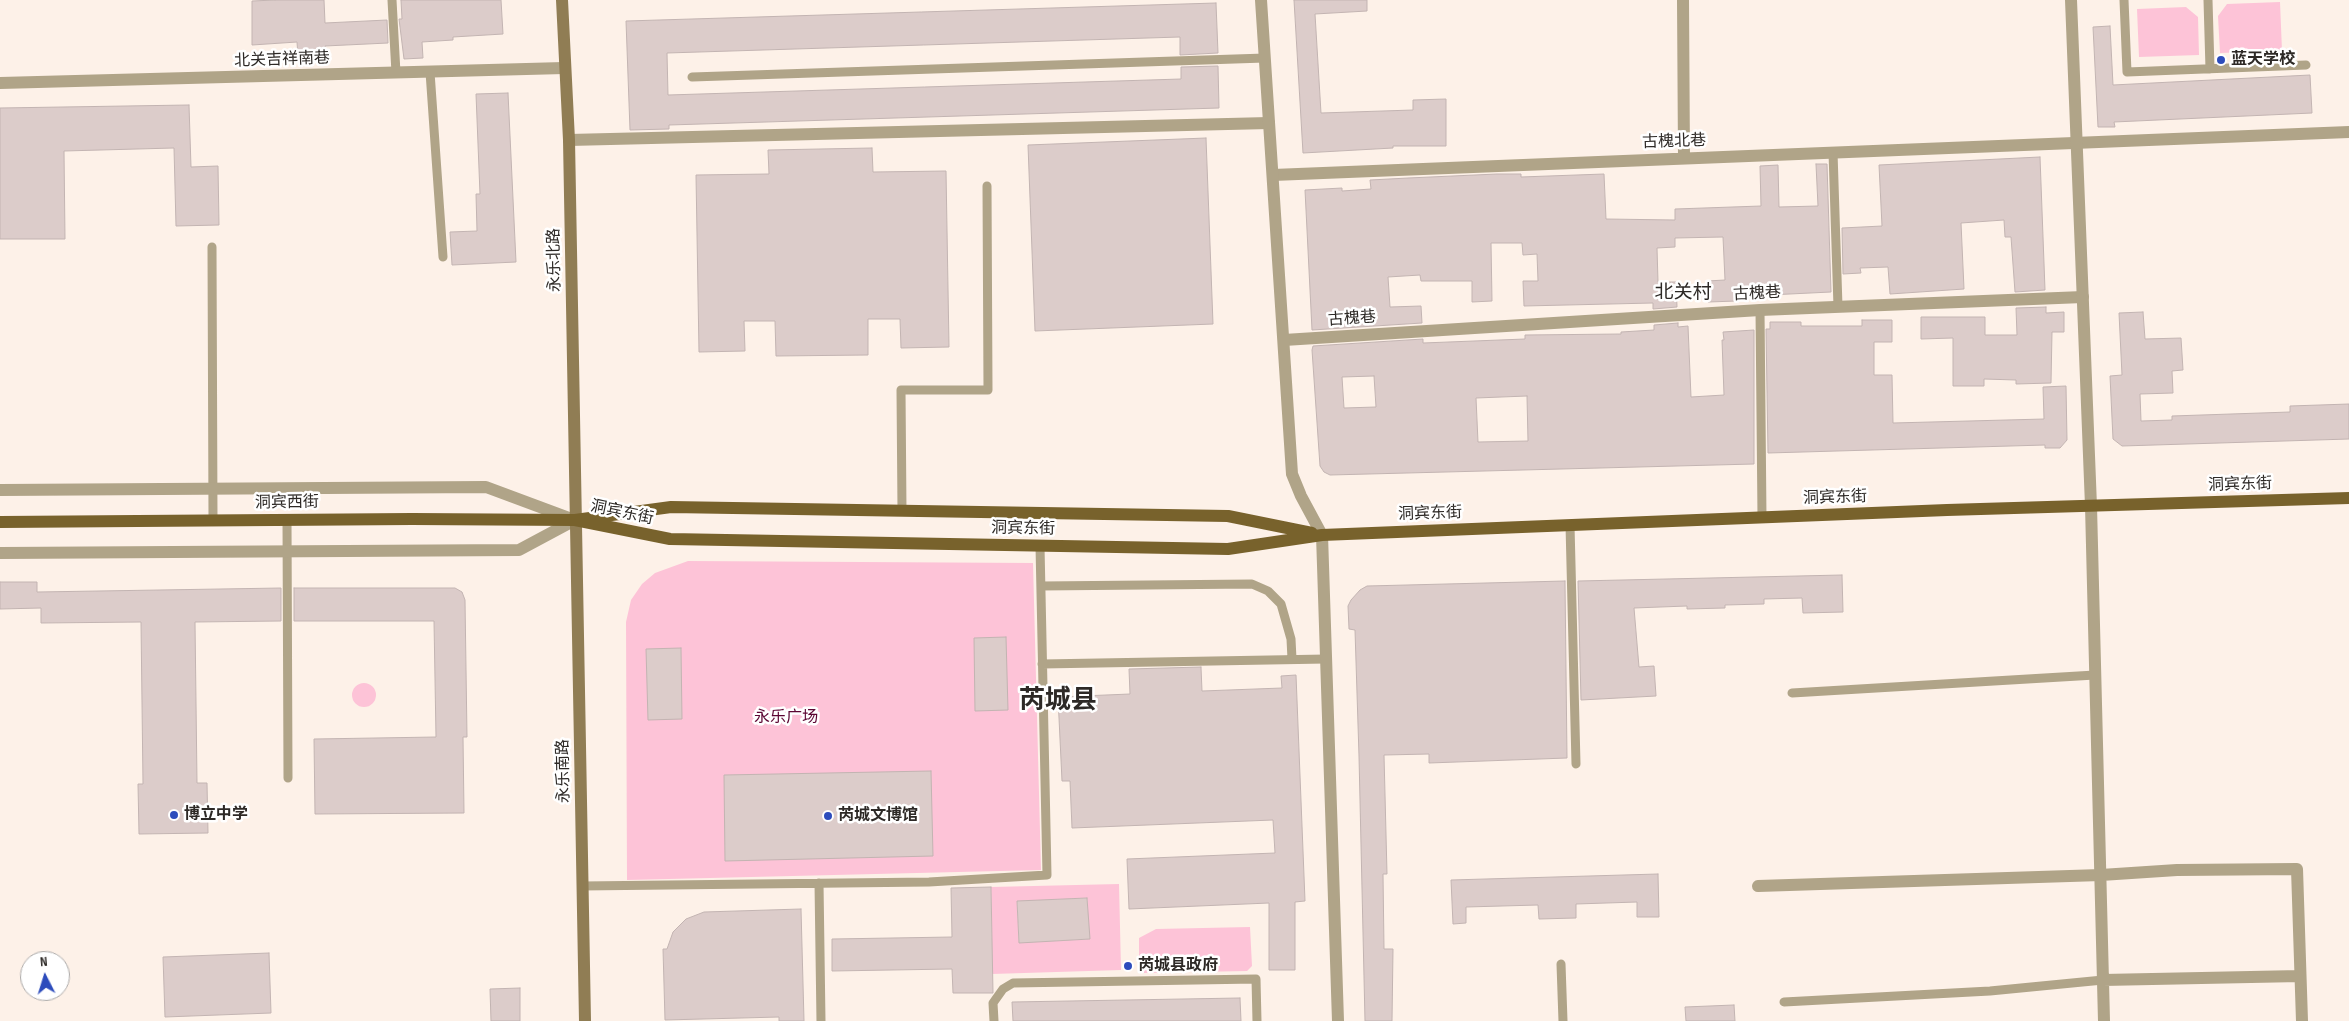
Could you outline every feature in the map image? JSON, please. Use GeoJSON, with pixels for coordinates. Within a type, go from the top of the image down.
{"type":"FeatureCollection","features":[{"type":"Feature","properties":{"kind":"main road","name":"永乐北路"},"geometry":{"type":"LineString","coordinates":[[562,0],[569,140],[575,520]]}},
{"type":"Feature","properties":{"kind":"main road","name":"洞宾东街"},"geometry":{"type":"LineString","coordinates":[[575,520],[670,539],[1228,549],[1322,535],[2349,498]]}},
{"type":"Feature","properties":{"kind":"main road","name":"洞宾东街"},"geometry":{"type":"LineString","coordinates":[[575,520],[670,507],[1228,516],[1322,535]]}},
{"type":"Feature","properties":{"kind":"main road","name":"洞宾西街"},"geometry":{"type":"LineString","coordinates":[[0,522],[575,520]]}},
{"type":"Feature","properties":{"kind":"main road","name":"永乐南路"},"geometry":{"type":"LineString","coordinates":[[575,520],[585,1021]]}},
{"type":"Feature","properties":{"kind":"street"},"geometry":{"type":"LineString","coordinates":[[1261,0],[1292,474],[1301,496],[1322,535],[1338,1021]]}},
{"type":"Feature","properties":{"kind":"street"},"geometry":{"type":"LineString","coordinates":[[1683,0],[1684,158]]}},
{"type":"Feature","properties":{"kind":"street"},"geometry":{"type":"LineString","coordinates":[[2071,0],[2091,506],[2104,1021]]}},
{"type":"Feature","properties":{"kind":"street","name":"北关吉祥南巷"},"geometry":{"type":"LineString","coordinates":[[0,83],[564,68]]}},
{"type":"Feature","properties":{"kind":"street"},"geometry":{"type":"LineString","coordinates":[[569,140],[1270,123]]}},
{"type":"Feature","properties":{"kind":"street","name":"古槐北巷"},"geometry":{"type":"LineString","coordinates":[[1273,174],[2349,132]]}},
{"type":"Feature","properties":{"kind":"street","name":"古槐巷"},"geometry":{"type":"LineString","coordinates":[[1284,340],[1760,310],[2083,297]]}},
{"type":"Feature","properties":{"kind":"street"},"geometry":{"type":"LineString","coordinates":[[0,490],[486,487],[575,520]]}},
{"type":"Feature","properties":{"kind":"street"},"geometry":{"type":"LineString","coordinates":[[0,553],[519,550],[575,520]]}},
{"type":"Feature","properties":{"kind":"street"},"geometry":{"type":"LineString","coordinates":[[1758,886],[2101,875],[2177,870],[2297,869],[2302,1021]]}},
{"type":"Feature","properties":{"kind":"street"},"geometry":{"type":"LineString","coordinates":[[2103,980],[2300,976]]}},
{"type":"Feature","properties":{"kind":"lane"},"geometry":{"type":"LineString","coordinates":[[392,0],[396,73]]}},
{"type":"Feature","properties":{"kind":"lane"},"geometry":{"type":"LineString","coordinates":[[2124,0],[2127,72],[2306,65]]}},
{"type":"Feature","properties":{"kind":"lane"},"geometry":{"type":"LineString","coordinates":[[2208,0],[2210,69]]}},
{"type":"Feature","properties":{"kind":"lane"},"geometry":{"type":"LineString","coordinates":[[692,77],[1265,58]]}},
{"type":"Feature","properties":{"kind":"lane"},"geometry":{"type":"LineString","coordinates":[[430,72],[443,257]]}},
{"type":"Feature","properties":{"kind":"lane"},"geometry":{"type":"LineString","coordinates":[[1833,152],[1838,307]]}},
{"type":"Feature","properties":{"kind":"lane"},"geometry":{"type":"LineString","coordinates":[[902,510],[901,390],[988,390],[988,186]]}},
{"type":"Feature","properties":{"kind":"lane"},"geometry":{"type":"LineString","coordinates":[[212,247],[213,520]]}},
{"type":"Feature","properties":{"kind":"lane"},"geometry":{"type":"LineString","coordinates":[[1760,310],[1762,518]]}},
{"type":"Feature","properties":{"kind":"lane"},"geometry":{"type":"LineString","coordinates":[[287,520],[288,778]]}},
{"type":"Feature","properties":{"kind":"lane"},"geometry":{"type":"LineString","coordinates":[[1570,525],[1576,764]]}},
{"type":"Feature","properties":{"kind":"lane"},"geometry":{"type":"LineString","coordinates":[[582,886],[929,882],[1047,875],[1040,546]]}},
{"type":"Feature","properties":{"kind":"lane"},"geometry":{"type":"LineString","coordinates":[[1041,586],[1252,584],[1268,591],[1281,604],[1291,639],[1292,659]]}},
{"type":"Feature","properties":{"kind":"lane"},"geometry":{"type":"LineString","coordinates":[[1042,664],[1326,659]]}},
{"type":"Feature","properties":{"kind":"lane"},"geometry":{"type":"LineString","coordinates":[[1792,693],[2095,674]]}},
{"type":"Feature","properties":{"kind":"lane"},"geometry":{"type":"LineString","coordinates":[[819,883],[821,1021]]}},
{"type":"Feature","properties":{"kind":"lane"},"geometry":{"type":"LineString","coordinates":[[1561,964],[1563,1021]]}},
{"type":"Feature","properties":{"kind":"lane"},"geometry":{"type":"LineString","coordinates":[[994,1021],[994,1003],[997,996],[1013,984],[1256,979],[1257,1021]]}},
{"type":"Feature","properties":{"kind":"lane"},"geometry":{"type":"LineString","coordinates":[[1784,1002],[1990,991],[2103,980]]}},
{"type":"Feature","properties":{"kind":"green space"},"geometry":{"type":"Polygon","coordinates":[[[2280,2],[2282,51],[2220,53],[2218,16],[2227,4],[2280,2]]]}},
{"type":"Feature","properties":{"kind":"green space"},"geometry":{"type":"Polygon","coordinates":[[[2186,7],[2198,17],[2199,55],[2139,57],[2137,9],[2186,7]]]}},
{"type":"Feature","properties":{"kind":"green space","name":"永乐广场"},"geometry":{"type":"Polygon","coordinates":[[[688,561],[1033,563],[1041,870],[627,880],[626,622],[631,600],[642,584],[655,573],[688,561]]]}},
{"type":"Feature","properties":{"kind":"green space"},"geometry":{"type":"Polygon","coordinates":[[[364,683],[373,686],[376,695],[373,704],[364,707],[355,704],[352,695],[355,686],[364,683]]]}},
{"type":"Feature","properties":{"kind":"green space"},"geometry":{"type":"Polygon","coordinates":[[[1119,884],[1121,970],[992,974],[991,887],[1119,884]],[[1087,898],[1017,902],[1019,942],[1089,939],[1087,898]]]}},
{"type":"Feature","properties":{"kind":"green space"},"geometry":{"type":"Polygon","coordinates":[[[1250,927],[1252,966],[1247,971],[1142,973],[1139,969],[1139,938],[1156,929],[1250,927]]]}},
{"type":"Feature","properties":{"kind":"building"},"geometry":{"type":"Polygon","coordinates":[[[324,0],[325,23],[387,20],[388,43],[325,46],[326,55],[298,56],[297,42],[252,45],[252,1],[324,0]]]}},
{"type":"Feature","properties":{"kind":"building"},"geometry":{"type":"Polygon","coordinates":[[[401,0],[501,0],[503,34],[453,37],[453,40],[422,42],[423,58],[404,59],[399,19],[402,19],[401,0]]]}},
{"type":"Feature","properties":{"kind":"building"},"geometry":{"type":"Polygon","coordinates":[[[1294,0],[1367,0],[1367,11],[1315,14],[1321,113],[1413,110],[1413,100],[1446,99],[1446,146],[1393,146],[1393,148],[1303,153],[1294,0]]]}},
{"type":"Feature","properties":{"kind":"building"},"geometry":{"type":"Polygon","coordinates":[[[1216,3],[1218,53],[1180,55],[1180,37],[667,53],[668,95],[1181,79],[1181,67],[1218,66],[1219,108],[669,125],[669,129],[630,130],[626,21],[1216,3]]]}},
{"type":"Feature","properties":{"kind":"building"},"geometry":{"type":"Polygon","coordinates":[[[2110,26],[2113,85],[2310,75],[2312,113],[2114,122],[2115,127],[2098,127],[2093,27],[2110,26]]]}},
{"type":"Feature","properties":{"kind":"building"},"geometry":{"type":"Polygon","coordinates":[[[508,93],[516,262],[452,265],[450,232],[477,231],[476,194],[480,194],[476,94],[508,93]]]}},
{"type":"Feature","properties":{"kind":"building"},"geometry":{"type":"Polygon","coordinates":[[[189,105],[191,167],[218,166],[219,225],[176,226],[174,148],[64,151],[65,239],[0,239],[0,108],[189,105]]]}},
{"type":"Feature","properties":{"kind":"building"},"geometry":{"type":"Polygon","coordinates":[[[1206,138],[1213,324],[1035,331],[1028,145],[1206,138]]]}},
{"type":"Feature","properties":{"kind":"building"},"geometry":{"type":"Polygon","coordinates":[[[872,148],[873,172],[946,171],[949,347],[901,348],[900,319],[868,319],[868,355],[776,356],[775,321],[744,321],[745,351],[699,352],[696,175],[769,174],[768,150],[872,148]]]}},
{"type":"Feature","properties":{"kind":"building"},"geometry":{"type":"Polygon","coordinates":[[[2040,157],[2045,290],[2015,292],[2011,237],[2005,237],[2004,220],[1961,223],[1964,289],[1890,294],[1888,267],[1860,268],[1861,273],[1843,274],[1842,228],[1882,226],[1879,165],[2040,157]]]}},
{"type":"Feature","properties":{"kind":"building"},"geometry":{"type":"Polygon","coordinates":[[[1816,164],[1827,164],[1831,292],[1769,295],[1769,297],[1737,298],[1737,301],[1708,302],[1707,281],[1725,280],[1723,237],[1675,238],[1675,247],[1657,248],[1658,282],[1676,282],[1677,307],[1653,309],[1653,303],[1524,306],[1523,281],[1538,281],[1537,254],[1523,255],[1522,243],[1491,243],[1492,301],[1472,302],[1472,281],[1421,281],[1420,275],[1388,277],[1390,307],[1421,306],[1422,323],[1312,330],[1305,190],[1342,188],[1342,191],[1371,189],[1370,180],[1497,174],[1521,174],[1521,177],[1604,174],[1606,219],[1675,220],[1675,209],[1761,206],[1760,166],[1778,165],[1779,207],[1818,206],[1816,164]]]}},
{"type":"Feature","properties":{"kind":"building"},"geometry":{"type":"Polygon","coordinates":[[[2046,307],[2046,313],[2064,312],[2064,332],[2052,332],[2051,383],[2016,384],[2016,380],[1984,379],[1984,386],[1953,386],[1953,338],[1921,339],[1921,317],[1985,317],[1985,335],[2017,335],[2016,308],[2046,307]]]}},
{"type":"Feature","properties":{"kind":"building"},"geometry":{"type":"Polygon","coordinates":[[[2143,312],[2145,339],[2181,338],[2183,370],[2172,371],[2173,393],[2140,394],[2141,421],[2172,420],[2172,416],[2290,412],[2290,406],[2349,404],[2349,439],[2122,446],[2113,439],[2110,376],[2122,375],[2119,313],[2143,312]]]}},
{"type":"Feature","properties":{"kind":"building"},"geometry":{"type":"Polygon","coordinates":[[[1862,320],[1892,320],[1892,342],[1874,342],[1874,375],[1892,375],[1893,423],[2044,419],[2043,387],[2066,386],[2067,440],[2060,448],[2045,448],[2045,445],[1768,453],[1766,329],[1770,329],[1770,322],[1801,322],[1801,326],[1862,326],[1862,320]]]}},
{"type":"Feature","properties":{"kind":"building"},"geometry":{"type":"Polygon","coordinates":[[[1678,323],[1678,327],[1688,326],[1691,397],[1724,395],[1723,332],[1754,330],[1754,464],[1330,475],[1324,472],[1320,466],[1313,346],[1423,339],[1423,343],[1525,339],[1525,335],[1621,334],[1621,332],[1654,330],[1654,325],[1678,323]],[[1374,376],[1342,377],[1344,408],[1376,407],[1374,376]],[[1527,396],[1476,398],[1478,442],[1528,441],[1527,396]]]}},
{"type":"Feature","properties":{"kind":"building"},"geometry":{"type":"Polygon","coordinates":[[[1842,575],[1843,612],[1803,613],[1802,598],[1764,599],[1764,604],[1725,605],[1725,608],[1687,609],[1687,606],[1634,608],[1639,667],[1654,666],[1656,696],[1581,700],[1578,581],[1842,575]]]}},
{"type":"Feature","properties":{"kind":"building"},"geometry":{"type":"Polygon","coordinates":[[[1565,581],[1567,758],[1429,763],[1429,754],[1384,755],[1387,874],[1383,874],[1384,949],[1393,949],[1392,1021],[1365,1021],[1355,630],[1349,629],[1348,606],[1360,590],[1367,586],[1565,581]]]}},
{"type":"Feature","properties":{"kind":"building"},"geometry":{"type":"Polygon","coordinates":[[[0,582],[37,582],[37,592],[281,588],[281,621],[195,622],[197,783],[207,783],[208,833],[139,834],[138,784],[143,784],[141,622],[41,623],[41,608],[0,609],[0,582]]]}},
{"type":"Feature","properties":{"kind":"building"},"geometry":{"type":"Polygon","coordinates":[[[294,588],[455,588],[462,592],[465,600],[467,737],[463,737],[464,813],[315,814],[314,739],[436,737],[434,621],[294,621],[294,588]]]}},
{"type":"Feature","properties":{"kind":"building"},"geometry":{"type":"Polygon","coordinates":[[[1006,637],[1008,710],[975,711],[974,638],[1006,637]]]}},
{"type":"Feature","properties":{"kind":"building"},"geometry":{"type":"Polygon","coordinates":[[[681,648],[682,719],[648,720],[646,649],[681,648]]]}},
{"type":"Feature","properties":{"kind":"building"},"geometry":{"type":"Polygon","coordinates":[[[1201,667],[1202,691],[1282,688],[1281,676],[1296,675],[1305,901],[1295,902],[1295,970],[1269,970],[1269,903],[1129,909],[1127,859],[1275,853],[1273,820],[1072,828],[1070,781],[1062,781],[1058,697],[1130,694],[1129,669],[1201,667]]]}},
{"type":"Feature","properties":{"kind":"building","name":"芮城文博馆"},"geometry":{"type":"Polygon","coordinates":[[[931,771],[933,856],[725,861],[724,775],[931,771]]]}},
{"type":"Feature","properties":{"kind":"building"},"geometry":{"type":"Polygon","coordinates":[[[1658,874],[1659,917],[1637,917],[1637,902],[1576,904],[1576,918],[1539,919],[1538,905],[1466,907],[1466,923],[1453,924],[1451,880],[1658,874]]]}},
{"type":"Feature","properties":{"kind":"building"},"geometry":{"type":"Polygon","coordinates":[[[991,887],[993,993],[953,993],[952,969],[832,971],[832,939],[952,937],[951,888],[991,887]]]}},
{"type":"Feature","properties":{"kind":"building"},"geometry":{"type":"Polygon","coordinates":[[[1087,898],[1090,939],[1019,943],[1017,901],[1087,898]]]}},
{"type":"Feature","properties":{"kind":"building"},"geometry":{"type":"Polygon","coordinates":[[[801,909],[804,1021],[779,1021],[779,1017],[665,1020],[663,949],[667,949],[673,932],[686,919],[704,912],[801,909]]]}},
{"type":"Feature","properties":{"kind":"building"},"geometry":{"type":"Polygon","coordinates":[[[269,953],[271,1013],[165,1017],[163,957],[269,953]]]}},
{"type":"Feature","properties":{"kind":"building"},"geometry":{"type":"Polygon","coordinates":[[[520,988],[520,1021],[491,1021],[490,989],[520,988]]]}},
{"type":"Feature","properties":{"kind":"building"},"geometry":{"type":"Polygon","coordinates":[[[1240,998],[1241,1021],[1013,1021],[1012,1002],[1240,998]]]}},
{"type":"Feature","properties":{"kind":"building"},"geometry":{"type":"Polygon","coordinates":[[[1734,1005],[1735,1021],[1686,1021],[1685,1007],[1734,1005]]]}},
{"type":"Feature","properties":{"kind":"place","name":"蓝天学校"},"geometry":{"type":"Point","coordinates":[2221,60]}},
{"type":"Feature","properties":{"kind":"place","name":"博立中学"},"geometry":{"type":"Point","coordinates":[174,815]}},
{"type":"Feature","properties":{"kind":"place","name":"芮城文博馆"},"geometry":{"type":"Point","coordinates":[828,816]}},
{"type":"Feature","properties":{"kind":"place","name":"芮城县政府"},"geometry":{"type":"Point","coordinates":[1128,966]}},
{"type":"Feature","properties":{"kind":"district","name":"北关村"},"geometry":{"type":"Point","coordinates":[1683,293]}},
{"type":"Feature","properties":{"kind":"district","name":"芮城县"},"geometry":{"type":"Point","coordinates":[1058,701]}}]}
